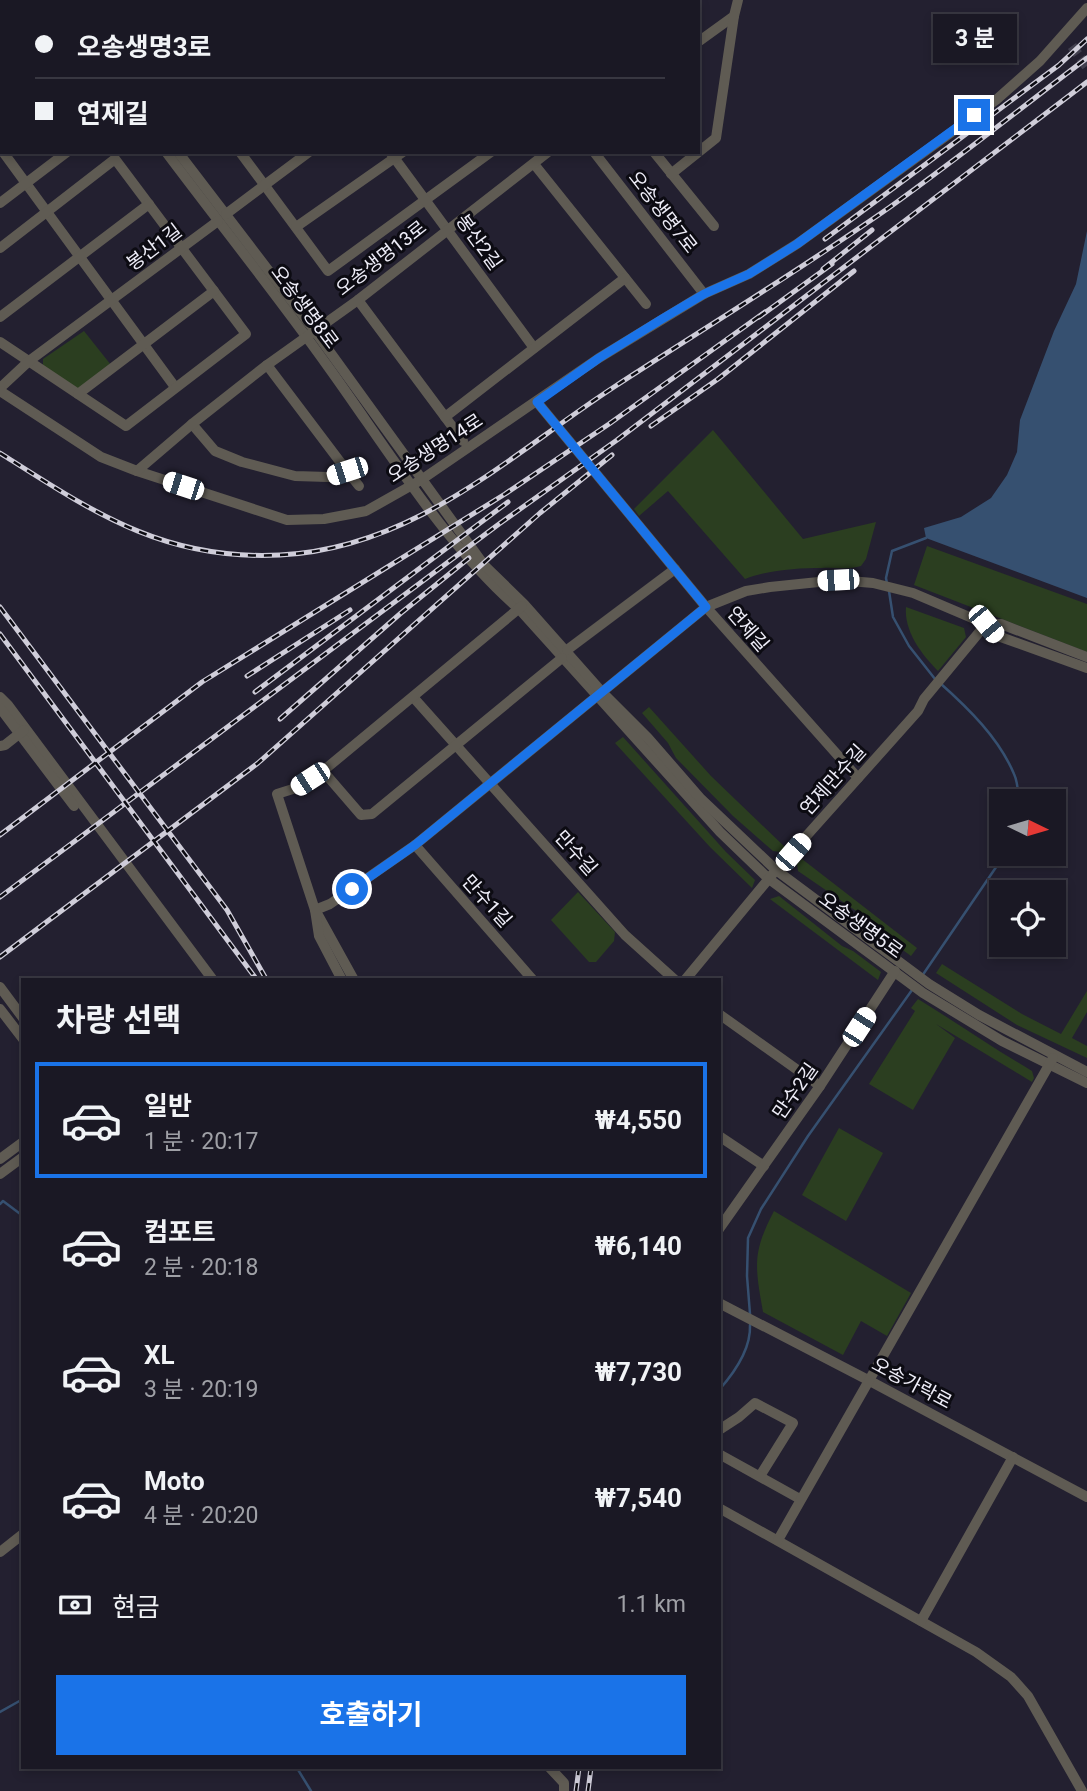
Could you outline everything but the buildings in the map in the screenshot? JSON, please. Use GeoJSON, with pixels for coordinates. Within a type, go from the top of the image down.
{"type":"FeatureCollection","features":[{"type":"Feature","properties":{"kind":"street"},"geometry":{"type":"LineString","coordinates":[[700,151],[716,138],[738,0]]}},
{"type":"Feature","properties":{"kind":"street"},"geometry":{"type":"LineString","coordinates":[[704,294],[749,274],[797,244],[996,100],[1041,61],[1087,8]]}},
{"type":"Feature","properties":{"kind":"street"},"geometry":{"type":"LineString","coordinates":[[700,41],[734,16]]}},
{"type":"Feature","properties":{"kind":"street"},"geometry":{"type":"LineString","coordinates":[[1065,36],[1072,46]]}},
{"type":"Feature","properties":{"kind":"street"},"geometry":{"type":"LineString","coordinates":[[3,154],[174,387]]}},
{"type":"Feature","properties":{"kind":"street"},"geometry":{"type":"LineString","coordinates":[[0,203],[64,154]]}},
{"type":"Feature","properties":{"kind":"street","name":"오송생명8로"},"geometry":{"type":"LineString","coordinates":[[168,154],[222,218],[310,333],[417,482],[441,524],[494,587],[522,607]]}},
{"type":"Feature","properties":{"kind":"street","name":"오송생명8로"},"geometry":{"type":"LineString","coordinates":[[179,154],[222,218]]}},
{"type":"Feature","properties":{"kind":"street"},"geometry":{"type":"LineString","coordinates":[[241,154],[328,271],[488,154]]}},
{"type":"Feature","properties":{"kind":"street"},"geometry":{"type":"LineString","coordinates":[[263,185],[306,154]]}},
{"type":"Feature","properties":{"kind":"street","name":"봉산2길"},"geometry":{"type":"LineString","coordinates":[[296,227],[396,154],[425,200],[534,348]]}},
{"type":"Feature","properties":{"kind":"street","name":"오송생명13로"},"geometry":{"type":"LineString","coordinates":[[137,471],[267,365],[358,300],[546,154]]}},
{"type":"Feature","properties":{"kind":"street","name":"오송생명7로"},"geometry":{"type":"LineString","coordinates":[[596,154],[704,294]]}},
{"type":"Feature","properties":{"kind":"street"},"geometry":{"type":"LineString","coordinates":[[656,154],[714,226]]}},
{"type":"Feature","properties":{"kind":"street"},"geometry":{"type":"LineString","coordinates":[[671,174],[696,154]]}},
{"type":"Feature","properties":{"kind":"street"},"geometry":{"type":"LineString","coordinates":[[0,248],[115,159],[246,334],[126,426],[0,342]]}},
{"type":"Feature","properties":{"kind":"street"},"geometry":{"type":"LineString","coordinates":[[534,164],[646,304]]}},
{"type":"Feature","properties":{"kind":"street","name":"봉산1길"},"geometry":{"type":"LineString","coordinates":[[0,390],[29,361],[263,185]]}},
{"type":"Feature","properties":{"kind":"street","name":"봉산1길"},"geometry":{"type":"LineString","coordinates":[[0,317],[149,204]]}},
{"type":"Feature","properties":{"kind":"street"},"geometry":{"type":"LineString","coordinates":[[445,417],[625,278]]}},
{"type":"Feature","properties":{"kind":"street"},"geometry":{"type":"LineString","coordinates":[[78,394],[214,291]]}},
{"type":"Feature","properties":{"kind":"street","name":"오송생명14로"},"geometry":{"type":"LineString","coordinates":[[0,390],[102,457],[137,471],[287,520],[324,519],[366,511],[417,482],[599,358],[704,294]]}},
{"type":"Feature","properties":{"kind":"street"},"geometry":{"type":"LineString","coordinates":[[358,300],[463,441]]}},
{"type":"Feature","properties":{"kind":"street"},"geometry":{"type":"LineString","coordinates":[[267,365],[359,486]]}},
{"type":"Feature","properties":{"kind":"street","name":"연제길"},"geometry":{"type":"LineString","coordinates":[[537,402],[706,607],[858,778]]}},
{"type":"Feature","properties":{"kind":"street"},"geometry":{"type":"LineString","coordinates":[[192,424],[215,451],[242,462],[295,476],[328,477],[347,471]]}},
{"type":"Feature","properties":{"kind":"street"},"geometry":{"type":"LineString","coordinates":[[323,771],[361,815],[372,814],[565,654],[675,569]]}},
{"type":"Feature","properties":{"kind":"street"},"geometry":{"type":"LineString","coordinates":[[316,910],[330,904],[415,845],[706,607],[746,591],[838,580],[873,583],[913,593],[986,624],[1001,624],[1087,657]]}},
{"type":"Feature","properties":{"kind":"street"},"geometry":{"type":"LineString","coordinates":[[353,978],[316,910],[276,794],[296,788],[323,771],[522,607]]}},
{"type":"Feature","properties":{"kind":"street","name":"오송생명5로"},"geometry":{"type":"LineString","coordinates":[[522,607],[599,694],[648,738],[772,874],[895,971],[909,975]]}},
{"type":"Feature","properties":{"kind":"street"},"geometry":{"type":"LineString","coordinates":[[986,624],[995,635],[1087,668]]}},
{"type":"Feature","properties":{"kind":"street","name":"연제만수길"},"geometry":{"type":"LineString","coordinates":[[687,978],[772,874],[918,711],[949,667],[986,624]]}},
{"type":"Feature","properties":{"kind":"street"},"geometry":{"type":"LineString","coordinates":[[0,697],[204,978]]}},
{"type":"Feature","properties":{"kind":"street","name":"만수길"},"geometry":{"type":"LineString","coordinates":[[413,697],[625,935],[673,978]]}},
{"type":"Feature","properties":{"kind":"street"},"geometry":{"type":"LineString","coordinates":[[0,708],[23,731],[211,978]]}},
{"type":"Feature","properties":{"kind":"street"},"geometry":{"type":"LineString","coordinates":[[0,746],[23,731]]}},
{"type":"Feature","properties":{"kind":"street","name":"만수1길"},"geometry":{"type":"LineString","coordinates":[[415,845],[531,978]]}},
{"type":"Feature","properties":{"kind":"street","name":"오송생명5로"},"geometry":{"type":"LineString","coordinates":[[772,874],[926,988],[979,1015],[1087,1083]]}},
{"type":"Feature","properties":{"kind":"street"},"geometry":{"type":"LineString","coordinates":[[316,910],[319,936],[341,978]]}},
{"type":"Feature","properties":{"kind":"street","name":"만수2길"},"geometry":{"type":"LineString","coordinates":[[721,1226],[820,1086],[895,971]]}},
{"type":"Feature","properties":{"kind":"street"},"geometry":{"type":"LineString","coordinates":[[0,987],[21,1015]]}},
{"type":"Feature","properties":{"kind":"street"},"geometry":{"type":"LineString","coordinates":[[0,1009],[21,1036]]}},
{"type":"Feature","properties":{"kind":"street"},"geometry":{"type":"LineString","coordinates":[[721,1015],[820,1086]]}},
{"type":"Feature","properties":{"kind":"street"},"geometry":{"type":"LineString","coordinates":[[778,1540],[1052,1060]]}},
{"type":"Feature","properties":{"kind":"street","name":"오송생명5로"},"geometry":{"type":"LineString","coordinates":[[1052,1060],[1087,1072]]}},
{"type":"Feature","properties":{"kind":"street"},"geometry":{"type":"LineString","coordinates":[[721,1137],[764,1166]]}},
{"type":"Feature","properties":{"kind":"street"},"geometry":{"type":"LineString","coordinates":[[0,1159],[21,1143]]}},
{"type":"Feature","properties":{"kind":"street"},"geometry":{"type":"LineString","coordinates":[[0,1174],[21,1158]]}},
{"type":"Feature","properties":{"kind":"street","name":"오송가락로"},"geometry":{"type":"LineString","coordinates":[[721,1304],[1087,1497]]}},
{"type":"Feature","properties":{"kind":"street"},"geometry":{"type":"LineString","coordinates":[[721,1429],[755,1403],[793,1423],[760,1476]]}},
{"type":"Feature","properties":{"kind":"street"},"geometry":{"type":"LineString","coordinates":[[721,1455],[800,1499]]}},
{"type":"Feature","properties":{"kind":"street"},"geometry":{"type":"LineString","coordinates":[[921,1622],[1013,1457]]}},
{"type":"Feature","properties":{"kind":"street"},"geometry":{"type":"LineString","coordinates":[[721,1509],[976,1652],[1011,1677],[1039,1712],[1082,1791]]}},
{"type":"Feature","properties":{"kind":"street"},"geometry":{"type":"LineString","coordinates":[[0,1552],[21,1536]]}},
{"type":"Feature","properties":{"kind":"street"},"geometry":{"type":"LineString","coordinates":[[551,1769],[564,1783],[564,1791]]}},
{"type":"Feature","properties":{"kind":"green space"},"geometry":{"type":"Polygon","coordinates":[[[84,331],[111,365],[80,388],[76,388],[43,368],[43,359],[84,331]]]}},
{"type":"Feature","properties":{"kind":"green space"},"geometry":{"type":"Polygon","coordinates":[[[713,430],[803,539],[876,522],[866,559],[861,566],[783,570],[745,579],[668,491],[639,516],[634,509],[713,430]]]}},
{"type":"Feature","properties":{"kind":"green space"},"geometry":{"type":"Polygon","coordinates":[[[927,546],[1087,604],[1087,652],[914,585],[927,546]]]}},
{"type":"Feature","properties":{"kind":"green space"},"geometry":{"type":"Polygon","coordinates":[[[906,607],[964,628],[966,637],[938,671],[915,642],[908,625],[906,607]]]}},
{"type":"Feature","properties":{"kind":"green space"},"geometry":{"type":"Polygon","coordinates":[[[649,707],[711,776],[786,848],[781,852],[773,851],[733,816],[676,758],[668,743],[642,713],[649,707]]]}},
{"type":"Feature","properties":{"kind":"green space"},"geometry":{"type":"Polygon","coordinates":[[[623,737],[726,852],[755,880],[752,888],[710,847],[615,743],[623,737]]]}},
{"type":"Feature","properties":{"kind":"green space"},"geometry":{"type":"Polygon","coordinates":[[[802,859],[917,948],[911,956],[870,926],[859,913],[798,871],[797,864],[802,859]]]}},
{"type":"Feature","properties":{"kind":"green space"},"geometry":{"type":"Polygon","coordinates":[[[578,892],[615,932],[614,941],[596,962],[589,962],[551,920],[578,892]]]}},
{"type":"Feature","properties":{"kind":"green space"},"geometry":{"type":"Polygon","coordinates":[[[779,896],[842,946],[881,972],[878,980],[770,899],[779,896]]]}},
{"type":"Feature","properties":{"kind":"green space"},"geometry":{"type":"Polygon","coordinates":[[[942,964],[1022,1014],[1061,1034],[1087,991],[1087,1012],[1072,1038],[1087,1046],[1087,1058],[1017,1025],[936,973],[942,964]]]}},
{"type":"Feature","properties":{"kind":"green space"},"geometry":{"type":"Polygon","coordinates":[[[918,999],[1032,1071],[1032,1082],[936,1024],[955,1038],[913,1110],[869,1084],[915,1011],[911,1008],[918,999]]]}},
{"type":"Feature","properties":{"kind":"green space"},"geometry":{"type":"Polygon","coordinates":[[[839,1128],[883,1153],[846,1221],[802,1195],[839,1128]]]}},
{"type":"Feature","properties":{"kind":"green space"},"geometry":{"type":"Polygon","coordinates":[[[774,1211],[911,1293],[887,1336],[861,1321],[843,1355],[763,1312],[757,1260],[762,1238],[774,1211]]]}},
{"type":"Feature","properties":{"kind":"water"},"geometry":{"type":"Polygon","coordinates":[[[1087,231],[1087,598],[926,538],[924,528],[961,517],[991,498],[1007,475],[1017,452],[1020,420],[1054,331],[1076,284],[1087,231]]]}},
{"type":"Feature","properties":{"kind":"waterway"},"geometry":{"type":"LineString","coordinates":[[887,584],[892,551],[926,538]]}},
{"type":"Feature","properties":{"kind":"waterway"},"geometry":{"type":"LineString","coordinates":[[889,591],[893,617],[909,646],[935,679]]}},
{"type":"Feature","properties":{"kind":"waterway"},"geometry":{"type":"LineString","coordinates":[[940,683],[972,713],[1000,748],[1018,789]]}},
{"type":"Feature","properties":{"kind":"waterway"},"geometry":{"type":"LineString","coordinates":[[922,976],[997,866]]}},
{"type":"Feature","properties":{"kind":"waterway"},"geometry":{"type":"LineString","coordinates":[[750,1314],[748,1238],[761,1209],[808,1136],[912,990]]}},
{"type":"Feature","properties":{"kind":"waterway"},"geometry":{"type":"LineString","coordinates":[[0,1204],[3,1201],[21,1214]]}},
{"type":"Feature","properties":{"kind":"waterway"},"geometry":{"type":"LineString","coordinates":[[721,1388],[741,1359],[748,1342],[750,1325]]}},
{"type":"Feature","properties":{"kind":"waterway"},"geometry":{"type":"LineString","coordinates":[[0,1712],[21,1700]]}},
{"type":"Feature","properties":{"kind":"waterway"},"geometry":{"type":"LineString","coordinates":[[298,1769],[311,1791]]}},
{"type":"Feature","properties":{"kind":"tunnel"},"geometry":{"type":"LineString","coordinates":[[1072,46],[1087,67]]}},
{"type":"Feature","properties":{"kind":"railway"},"geometry":{"type":"LineString","coordinates":[[825,239],[1059,65],[1087,39]]}},
{"type":"Feature","properties":{"kind":"railway"},"geometry":{"type":"LineString","coordinates":[[0,453],[99,513],[165,541],[200,550],[238,555],[280,555],[329,549],[374,536],[457,495],[614,387],[856,230],[1087,58]]}},
{"type":"Feature","properties":{"kind":"railway"},"geometry":{"type":"LineString","coordinates":[[0,897],[499,524],[617,440],[1087,82]]}},
{"type":"Feature","properties":{"kind":"railway"},"geometry":{"type":"LineString","coordinates":[[823,269],[872,230]]}},
{"type":"Feature","properties":{"kind":"railway"},"geometry":{"type":"LineString","coordinates":[[759,317],[832,264]]}},
{"type":"Feature","properties":{"kind":"railway"},"geometry":{"type":"LineString","coordinates":[[651,426],[718,379],[854,271]]}},
{"type":"Feature","properties":{"kind":"railway"},"geometry":{"type":"LineString","coordinates":[[0,835],[202,682],[505,494],[609,424],[765,312]]}},
{"type":"Feature","properties":{"kind":"railway"},"geometry":{"type":"LineString","coordinates":[[0,957],[258,763],[540,513],[612,455]]}},
{"type":"Feature","properties":{"kind":"railway"},"geometry":{"type":"LineString","coordinates":[[255,692],[508,502]]}},
{"type":"Feature","properties":{"kind":"railway"},"geometry":{"type":"LineString","coordinates":[[280,719],[401,613],[469,558]]}},
{"type":"Feature","properties":{"kind":"railway"},"geometry":{"type":"LineString","coordinates":[[0,607],[227,910],[265,977]]}},
{"type":"Feature","properties":{"kind":"railway"},"geometry":{"type":"LineString","coordinates":[[247,676],[350,610]]}},
{"type":"Feature","properties":{"kind":"railway"},"geometry":{"type":"LineString","coordinates":[[0,634],[256,978]]}},
{"type":"Feature","properties":{"kind":"railway"},"geometry":{"type":"LineString","coordinates":[[576,1791],[579,1769]]}},
{"type":"Feature","properties":{"kind":"railway"},"geometry":{"type":"LineString","coordinates":[[588,1791],[591,1769]]}},
{"type":"Feature","properties":{"kind":"route"},"geometry":{"type":"LineString","coordinates":[[352,889],[415,845],[706,607],[537,402],[599,358],[662,319],[704,294],[749,274],[797,244],[974,115]]}}]}
